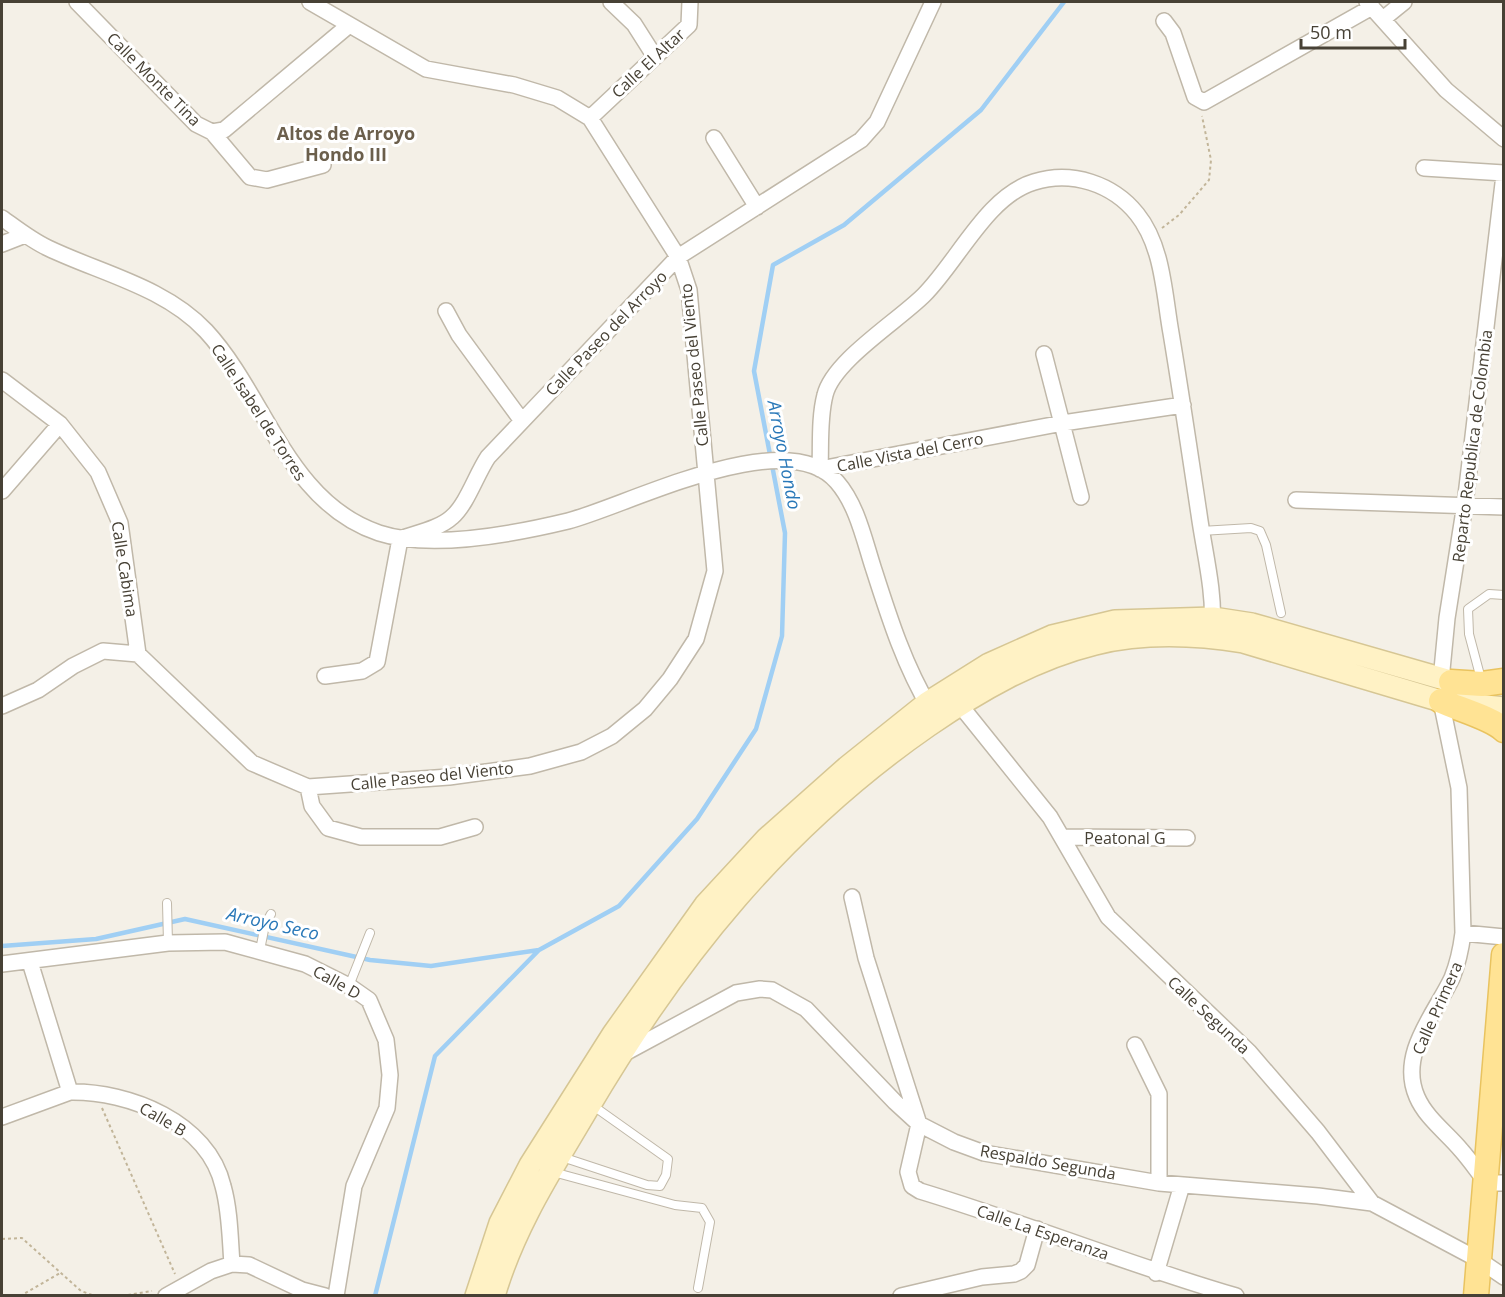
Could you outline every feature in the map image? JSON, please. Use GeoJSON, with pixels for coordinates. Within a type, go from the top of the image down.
{"type":"FeatureCollection","features":[{"type":"Feature","properties":{"kind":"main road"},"geometry":{"type":"LineString","coordinates":[[476,1296],[500,1223],[514,1193],[550,1158],[590,1104],[618,1057],[679,969],[743,889],[825,807],[894,750],[932,712],[989,664],[1052,636],[1115,621],[1212,627],[1243,642],[1444,688],[1503,708]]}},
{"type":"Feature","properties":{"kind":"main road"},"geometry":{"type":"LineString","coordinates":[[494,1296],[514,1239],[550,1158],[613,1034],[705,905],[784,824],[876,741],[932,712],[960,705],[1030,666],[1095,644],[1212,627]]}},
{"type":"Feature","properties":{"kind":"main road"},"geometry":{"type":"LineString","coordinates":[[1444,688],[1496,685]]}},
{"type":"Feature","properties":{"kind":"main road"},"geometry":{"type":"LineString","coordinates":[[1444,688],[1470,715],[1487,719],[1503,730]]}},
{"type":"Feature","properties":{"kind":"main road"},"geometry":{"type":"LineString","coordinates":[[1476,1296],[1479,1260],[1495,1183],[1503,955]]}},
{"type":"Feature","properties":{"kind":"street","name":"Calle Monte Tina"},"geometry":{"type":"LineString","coordinates":[[77,2],[196,124],[212,132],[224,130],[348,26]]}},
{"type":"Feature","properties":{"kind":"street"},"geometry":{"type":"LineString","coordinates":[[310,2],[426,69],[525,89],[557,98],[590,118]]}},
{"type":"Feature","properties":{"kind":"street"},"geometry":{"type":"LineString","coordinates":[[610,2],[634,24],[655,57]]}},
{"type":"Feature","properties":{"kind":"street","name":"Calle El Altar"},"geometry":{"type":"LineString","coordinates":[[590,118],[688,26],[690,2]]}},
{"type":"Feature","properties":{"kind":"street","name":"Calle Paseo del Arroyo"},"geometry":{"type":"LineString","coordinates":[[400,539],[451,518],[463,504],[473,480],[488,457],[678,257],[861,140],[877,122],[933,2]]}},
{"type":"Feature","properties":{"kind":"street"},"geometry":{"type":"LineString","coordinates":[[1383,19],[1404,2]]}},
{"type":"Feature","properties":{"kind":"street"},"geometry":{"type":"LineString","coordinates":[[1164,21],[1173,33],[1194,96],[1204,102],[1370,4],[1446,90],[1503,140]]}},
{"type":"Feature","properties":{"kind":"street","name":"Calle Paseo del Viento"},"geometry":{"type":"LineString","coordinates":[[138,654],[252,763],[308,787],[449,777],[530,766],[581,752],[612,736],[645,709],[670,679],[696,639],[714,571],[689,290],[678,257],[590,118]]}},
{"type":"Feature","properties":{"kind":"street"},"geometry":{"type":"LineString","coordinates":[[212,132],[250,177],[258,180],[267,180],[322,165]]}},
{"type":"Feature","properties":{"kind":"street"},"geometry":{"type":"LineString","coordinates":[[714,138],[757,207]]}},
{"type":"Feature","properties":{"kind":"street"},"geometry":{"type":"LineString","coordinates":[[1424,168],[1503,174]]}},
{"type":"Feature","properties":{"kind":"street","name":"Reparto Republica de Colombia"},"geometry":{"type":"LineString","coordinates":[[1444,688],[1447,618],[1465,504],[1503,174]]}},
{"type":"Feature","properties":{"kind":"street","name":"Calle Vista del Cerro"},"geometry":{"type":"LineString","coordinates":[[1183,405],[1063,423],[820,469],[825,395],[832,378],[843,365],[924,295],[958,256],[990,210],[1004,198],[1034,182],[1073,178],[1091,182],[1124,201],[1138,215],[1149,236],[1160,267],[1183,405],[1212,627]]}},
{"type":"Feature","properties":{"kind":"street","name":"Calle Isabel de Torres"},"geometry":{"type":"LineString","coordinates":[[2,218],[45,247],[140,286],[178,308],[205,329],[236,371],[307,485],[356,524],[400,539],[447,539],[506,533],[568,521],[705,473],[741,466],[780,461],[800,463],[820,469]]}},
{"type":"Feature","properties":{"kind":"street"},"geometry":{"type":"LineString","coordinates":[[2,244],[25,235]]}},
{"type":"Feature","properties":{"kind":"street"},"geometry":{"type":"LineString","coordinates":[[446,311],[459,335],[522,421]]}},
{"type":"Feature","properties":{"kind":"street"},"geometry":{"type":"LineString","coordinates":[[1044,354],[1081,497]]}},
{"type":"Feature","properties":{"kind":"street","name":"Calle Cabima"},"geometry":{"type":"LineString","coordinates":[[2,380],[60,424],[98,472],[120,523],[138,654]]}},
{"type":"Feature","properties":{"kind":"street"},"geometry":{"type":"LineString","coordinates":[[2,490],[60,424]]}},
{"type":"Feature","properties":{"kind":"street"},"geometry":{"type":"LineString","coordinates":[[820,469],[837,482],[858,520],[898,645],[932,712]]}},
{"type":"Feature","properties":{"kind":"street"},"geometry":{"type":"LineString","coordinates":[[1296,500],[1503,507]]}},
{"type":"Feature","properties":{"kind":"street"},"geometry":{"type":"LineString","coordinates":[[325,676],[362,671],[377,662],[400,539]]}},
{"type":"Feature","properties":{"kind":"street"},"geometry":{"type":"LineString","coordinates":[[2,706],[38,690],[73,666],[103,651],[138,654]]}},
{"type":"Feature","properties":{"kind":"street","name":"Calle Primera"},"geometry":{"type":"LineString","coordinates":[[1444,688],[1459,788],[1463,933],[1460,954],[1452,977],[1414,1054],[1413,1075],[1416,1096],[1428,1115],[1495,1183]]}},
{"type":"Feature","properties":{"kind":"street","name":"Calle Segunda"},"geometry":{"type":"LineString","coordinates":[[960,705],[1064,837],[1108,917],[1249,1052],[1318,1132],[1372,1203],[1479,1260],[1503,1278]]}},
{"type":"Feature","properties":{"kind":"street"},"geometry":{"type":"LineString","coordinates":[[308,787],[312,806],[328,828],[361,837],[440,837],[475,827]]}},
{"type":"Feature","properties":{"kind":"street","name":"Peatonal G"},"geometry":{"type":"LineString","coordinates":[[1064,837],[1187,838]]}},
{"type":"Feature","properties":{"kind":"street"},"geometry":{"type":"LineString","coordinates":[[852,897],[866,958],[919,1124]]}},
{"type":"Feature","properties":{"kind":"street"},"geometry":{"type":"LineString","coordinates":[[1463,933],[1503,937]]}},
{"type":"Feature","properties":{"kind":"street","name":"Calle D"},"geometry":{"type":"LineString","coordinates":[[2,964],[30,962],[168,938],[225,942],[261,947],[305,964],[349,986],[369,1000],[386,1040],[390,1075],[387,1108],[354,1186],[336,1296]]}},
{"type":"Feature","properties":{"kind":"street"},"geometry":{"type":"LineString","coordinates":[[30,962],[70,1092]]}},
{"type":"Feature","properties":{"kind":"street","name":"Respaldo Segunda"},"geometry":{"type":"LineString","coordinates":[[618,1057],[736,993],[760,989],[772,990],[806,1009],[919,1124],[954,1142],[984,1152],[1159,1183],[1318,1196],[1372,1203]]}},
{"type":"Feature","properties":{"kind":"street"},"geometry":{"type":"LineString","coordinates":[[1135,1045],[1159,1094],[1159,1183]]}},
{"type":"Feature","properties":{"kind":"street","name":"Calle B"},"geometry":{"type":"LineString","coordinates":[[2,1117],[70,1092],[95,1091],[141,1104],[169,1118],[198,1142],[223,1184],[232,1264]]}},
{"type":"Feature","properties":{"kind":"street","name":"Calle La Esperanza"},"geometry":{"type":"LineString","coordinates":[[919,1124],[908,1172],[912,1186],[920,1191],[1037,1229],[1156,1273],[1236,1296]]}},
{"type":"Feature","properties":{"kind":"street"},"geometry":{"type":"LineString","coordinates":[[1156,1273],[1182,1185]]}},
{"type":"Feature","properties":{"kind":"street"},"geometry":{"type":"LineString","coordinates":[[904,1295],[1021,1270],[1027,1265],[1037,1229]]}},
{"type":"Feature","properties":{"kind":"street"},"geometry":{"type":"LineString","coordinates":[[166,1296],[211,1270],[232,1264],[249,1265],[303,1290],[325,1296]]}},
{"type":"Feature","properties":{"kind":"lane"},"geometry":{"type":"LineString","coordinates":[[1201,531],[1251,528],[1260,531],[1266,544],[1281,613]]}},
{"type":"Feature","properties":{"kind":"lane"},"geometry":{"type":"LineString","coordinates":[[1496,685],[1469,633],[1468,609],[1489,594],[1503,595]]}},
{"type":"Feature","properties":{"kind":"lane"},"geometry":{"type":"LineString","coordinates":[[167,903],[168,938]]}},
{"type":"Feature","properties":{"kind":"lane"},"geometry":{"type":"LineString","coordinates":[[261,947],[265,925],[271,914]]}},
{"type":"Feature","properties":{"kind":"lane"},"geometry":{"type":"LineString","coordinates":[[349,986],[370,933]]}},
{"type":"Feature","properties":{"kind":"lane"},"geometry":{"type":"LineString","coordinates":[[550,1158],[647,1185],[660,1186],[666,1175],[668,1159],[590,1104]]}},
{"type":"Feature","properties":{"kind":"lane"},"geometry":{"type":"LineString","coordinates":[[550,1158],[675,1205],[702,1208],[710,1222],[698,1288]]}},
{"type":"Feature","properties":{"kind":"path"},"geometry":{"type":"LineString","coordinates":[[1149,236],[1179,215],[1209,180],[1211,160],[1201,113],[1204,102]]}},
{"type":"Feature","properties":{"kind":"path"},"geometry":{"type":"LineString","coordinates":[[95,1091],[180,1286],[122,1296]]}},
{"type":"Feature","properties":{"kind":"path"},"geometry":{"type":"LineString","coordinates":[[2,1239],[22,1238],[81,1291],[95,1296]]}},
{"type":"Feature","properties":{"kind":"path"},"geometry":{"type":"LineString","coordinates":[[20,1296],[60,1273]]}},
{"type":"Feature","properties":{"kind":"waterway","name":"Arroyo Hondo"},"geometry":{"type":"LineString","coordinates":[[375,1296],[435,1056],[539,950],[619,906],[697,819],[756,729],[782,636],[785,533],[754,371],[773,265],[844,225],[981,110],[1064,2]]}},
{"type":"Feature","properties":{"kind":"waterway","name":"Arroyo Seco"},"geometry":{"type":"LineString","coordinates":[[2,946],[96,939],[185,919],[370,960],[431,966],[539,950]]}},
{"type":"Feature","properties":{"kind":"district","name":"Altos de Arroyo Hondo III"},"geometry":{"type":"Point","coordinates":[346,144]}}]}
